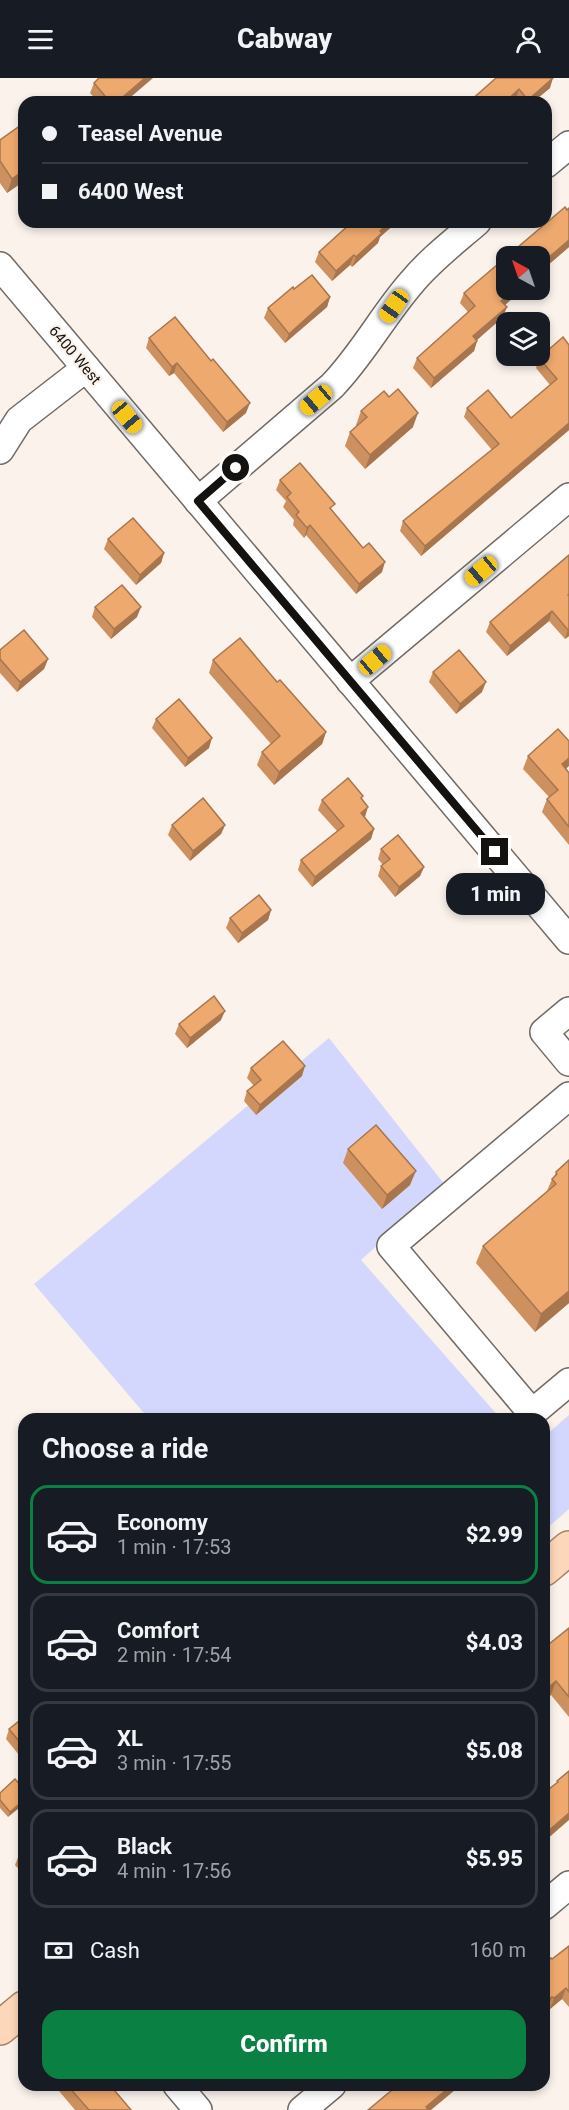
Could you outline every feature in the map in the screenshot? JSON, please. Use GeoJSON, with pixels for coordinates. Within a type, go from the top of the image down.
{"type":"FeatureCollection","features":[{"type":"Feature","properties":{"kind":"main road"},"geometry":{"type":"LineString","coordinates":[[550,1564],[569,1548]]}},
{"type":"Feature","properties":{"kind":"main road"},"geometry":{"type":"LineString","coordinates":[[0,2028],[18,2013]]}},
{"type":"Feature","properties":{"kind":"street"},"geometry":{"type":"LineString","coordinates":[[552,159],[569,145]]}},
{"type":"Feature","properties":{"kind":"street"},"geometry":{"type":"LineString","coordinates":[[198,501],[332,386],[352,366],[411,282],[470,228]]}},
{"type":"Feature","properties":{"kind":"street","name":"6400 West"},"geometry":{"type":"LineString","coordinates":[[0,266],[569,940]]}},
{"type":"Feature","properties":{"kind":"street"},"geometry":{"type":"LineString","coordinates":[[0,450],[19,420],[86,368]]}},
{"type":"Feature","properties":{"kind":"street"},"geometry":{"type":"LineString","coordinates":[[350,681],[569,497]]}},
{"type":"Feature","properties":{"kind":"street"},"geometry":{"type":"LineString","coordinates":[[569,1011],[544,1032],[569,1062]]}},
{"type":"Feature","properties":{"kind":"street"},"geometry":{"type":"LineString","coordinates":[[569,1096],[391,1246],[531,1413],[569,1382]]}},
{"type":"Feature","properties":{"kind":"street"},"geometry":{"type":"LineString","coordinates":[[550,1901],[569,1885]]}},
{"type":"Feature","properties":{"kind":"street"},"geometry":{"type":"LineString","coordinates":[[182,2091],[198,2110]]}},
{"type":"Feature","properties":{"kind":"street"},"geometry":{"type":"LineString","coordinates":[[302,2110],[325,2091]]}},
{"type":"Feature","properties":{"kind":"shaded area"},"geometry":{"type":"Polygon","coordinates":[[[329,1038],[445,1185],[361,1260],[496,1413],[144,1413],[34,1284],[329,1038]]]}},
{"type":"Feature","properties":{"kind":"shaded area"},"geometry":{"type":"Polygon","coordinates":[[[569,1415],[569,1509],[550,1526],[550,1432],[569,1415]]]}},
{"type":"Feature","properties":{"kind":"building"},"geometry":{"type":"Polygon","coordinates":[[[99,78],[145,78],[124,96],[105,96],[94,83],[99,78]]]}},
{"type":"Feature","properties":{"kind":"building"},"geometry":{"type":"Polygon","coordinates":[[[496,78],[553,78],[533,96],[525,96],[519,89],[511,96],[476,96],[496,78]]]}},
{"type":"Feature","properties":{"kind":"building"},"geometry":{"type":"Polygon","coordinates":[[[18,127],[18,174],[12,179],[0,161],[0,140],[18,127]]]}},
{"type":"Feature","properties":{"kind":"building"},"geometry":{"type":"Polygon","coordinates":[[[565,207],[567,210],[569,208],[569,240],[550,256],[550,246],[519,246],[540,228],[552,228],[552,218],[565,207]]]}},
{"type":"Feature","properties":{"kind":"building"},"geometry":{"type":"Polygon","coordinates":[[[345,228],[383,228],[380,231],[382,233],[356,257],[354,255],[336,271],[319,252],[345,228]]]}},
{"type":"Feature","properties":{"kind":"building"},"geometry":{"type":"Polygon","coordinates":[[[496,265],[496,300],[502,300],[507,307],[501,312],[496,312],[496,316],[473,336],[477,341],[434,378],[417,358],[475,306],[464,293],[496,265]]]}},
{"type":"Feature","properties":{"kind":"building"},"geometry":{"type":"Polygon","coordinates":[[[312,275],[330,297],[289,334],[268,308],[293,287],[294,289],[312,275]]]}},
{"type":"Feature","properties":{"kind":"building"},"geometry":{"type":"Polygon","coordinates":[[[175,317],[250,403],[227,422],[177,363],[172,367],[149,338],[175,317]]]}},
{"type":"Feature","properties":{"kind":"building"},"geometry":{"type":"Polygon","coordinates":[[[563,337],[569,345],[569,423],[425,546],[403,521],[499,444],[467,408],[488,390],[511,418],[557,379],[546,366],[550,366],[550,348],[563,337]]]}},
{"type":"Feature","properties":{"kind":"building"},"geometry":{"type":"Polygon","coordinates":[[[398,389],[418,413],[370,455],[350,432],[367,417],[361,411],[384,391],[389,397],[398,389]]]}},
{"type":"Feature","properties":{"kind":"building"},"geometry":{"type":"Polygon","coordinates":[[[300,463],[335,504],[330,508],[363,548],[369,543],[385,562],[359,584],[310,525],[307,528],[296,515],[299,512],[287,497],[291,493],[280,480],[300,463]]]}},
{"type":"Feature","properties":{"kind":"building"},"geometry":{"type":"Polygon","coordinates":[[[133,518],[164,553],[140,575],[108,539],[133,518]]]}},
{"type":"Feature","properties":{"kind":"building"},"geometry":{"type":"Polygon","coordinates":[[[569,555],[569,629],[552,611],[510,646],[490,622],[569,555]]]}},
{"type":"Feature","properties":{"kind":"building"},"geometry":{"type":"Polygon","coordinates":[[[122,585],[141,607],[114,629],[95,607],[122,585]]]}},
{"type":"Feature","properties":{"kind":"building"},"geometry":{"type":"Polygon","coordinates":[[[24,630],[48,659],[20,682],[0,659],[0,650],[24,630]]]}},
{"type":"Feature","properties":{"kind":"building"},"geometry":{"type":"Polygon","coordinates":[[[240,638],[277,682],[280,680],[326,732],[279,772],[262,752],[280,736],[213,660],[240,638]]]}},
{"type":"Feature","properties":{"kind":"building"},"geometry":{"type":"Polygon","coordinates":[[[459,650],[486,682],[460,704],[433,672],[459,650]]]}},
{"type":"Feature","properties":{"kind":"building"},"geometry":{"type":"Polygon","coordinates":[[[179,699],[212,738],[188,758],[156,719],[179,699]]]}},
{"type":"Feature","properties":{"kind":"building"},"geometry":{"type":"Polygon","coordinates":[[[558,729],[569,741],[569,758],[562,764],[569,773],[569,827],[547,799],[558,790],[528,756],[558,729]]]}},
{"type":"Feature","properties":{"kind":"building"},"geometry":{"type":"Polygon","coordinates":[[[348,778],[363,796],[361,798],[368,807],[361,813],[374,829],[315,877],[301,860],[344,826],[322,800],[348,778]]]}},
{"type":"Feature","properties":{"kind":"building"},"geometry":{"type":"Polygon","coordinates":[[[203,798],[225,825],[193,851],[172,825],[203,798]]]}},
{"type":"Feature","properties":{"kind":"building"},"geometry":{"type":"Polygon","coordinates":[[[398,835],[424,867],[399,887],[381,866],[390,859],[381,849],[398,835]]]}},
{"type":"Feature","properties":{"kind":"building"},"geometry":{"type":"Polygon","coordinates":[[[259,895],[271,910],[242,933],[230,918],[259,895]]]}},
{"type":"Feature","properties":{"kind":"building"},"geometry":{"type":"Polygon","coordinates":[[[214,996],[225,1011],[190,1038],[179,1024],[214,996]]]}},
{"type":"Feature","properties":{"kind":"building"},"geometry":{"type":"Polygon","coordinates":[[[283,1041],[305,1066],[260,1105],[247,1091],[261,1080],[251,1068],[283,1041]]]}},
{"type":"Feature","properties":{"kind":"building"},"geometry":{"type":"Polygon","coordinates":[[[376,1125],[416,1171],[387,1195],[348,1149],[376,1125]]]}},
{"type":"Feature","properties":{"kind":"building"},"geometry":{"type":"Polygon","coordinates":[[[569,1160],[569,1291],[541,1314],[483,1246],[556,1184],[552,1179],[569,1160]]]}},
{"type":"Feature","properties":{"kind":"building"},"geometry":{"type":"Polygon","coordinates":[[[569,1628],[569,1697],[556,1681],[550,1686],[550,1643],[569,1628]]]}},
{"type":"Feature","properties":{"kind":"building"},"geometry":{"type":"Polygon","coordinates":[[[18,1722],[18,1740],[9,1729],[18,1722]]]}},
{"type":"Feature","properties":{"kind":"building"},"geometry":{"type":"Polygon","coordinates":[[[569,1771],[569,1813],[550,1830],[550,1788],[569,1771]]]}},
{"type":"Feature","properties":{"kind":"building"},"geometry":{"type":"Polygon","coordinates":[[[15,1779],[18,1782],[18,1805],[10,1812],[0,1800],[0,1793],[15,1779]]]}},
{"type":"Feature","properties":{"kind":"building"},"geometry":{"type":"Polygon","coordinates":[[[569,1946],[569,1992],[566,1988],[550,1998],[550,1959],[569,1946]]]}},
{"type":"Feature","properties":{"kind":"building"},"geometry":{"type":"Polygon","coordinates":[[[72,2091],[115,2091],[131,2110],[89,2110],[72,2091]]]}},
{"type":"Feature","properties":{"kind":"building"},"geometry":{"type":"Polygon","coordinates":[[[391,2091],[445,2091],[426,2107],[428,2110],[368,2110],[391,2091]]]}},
{"type":"Feature","properties":{"kind":"route"},"geometry":{"type":"LineString","coordinates":[[236,468],[198,501],[495,852]]}}]}
